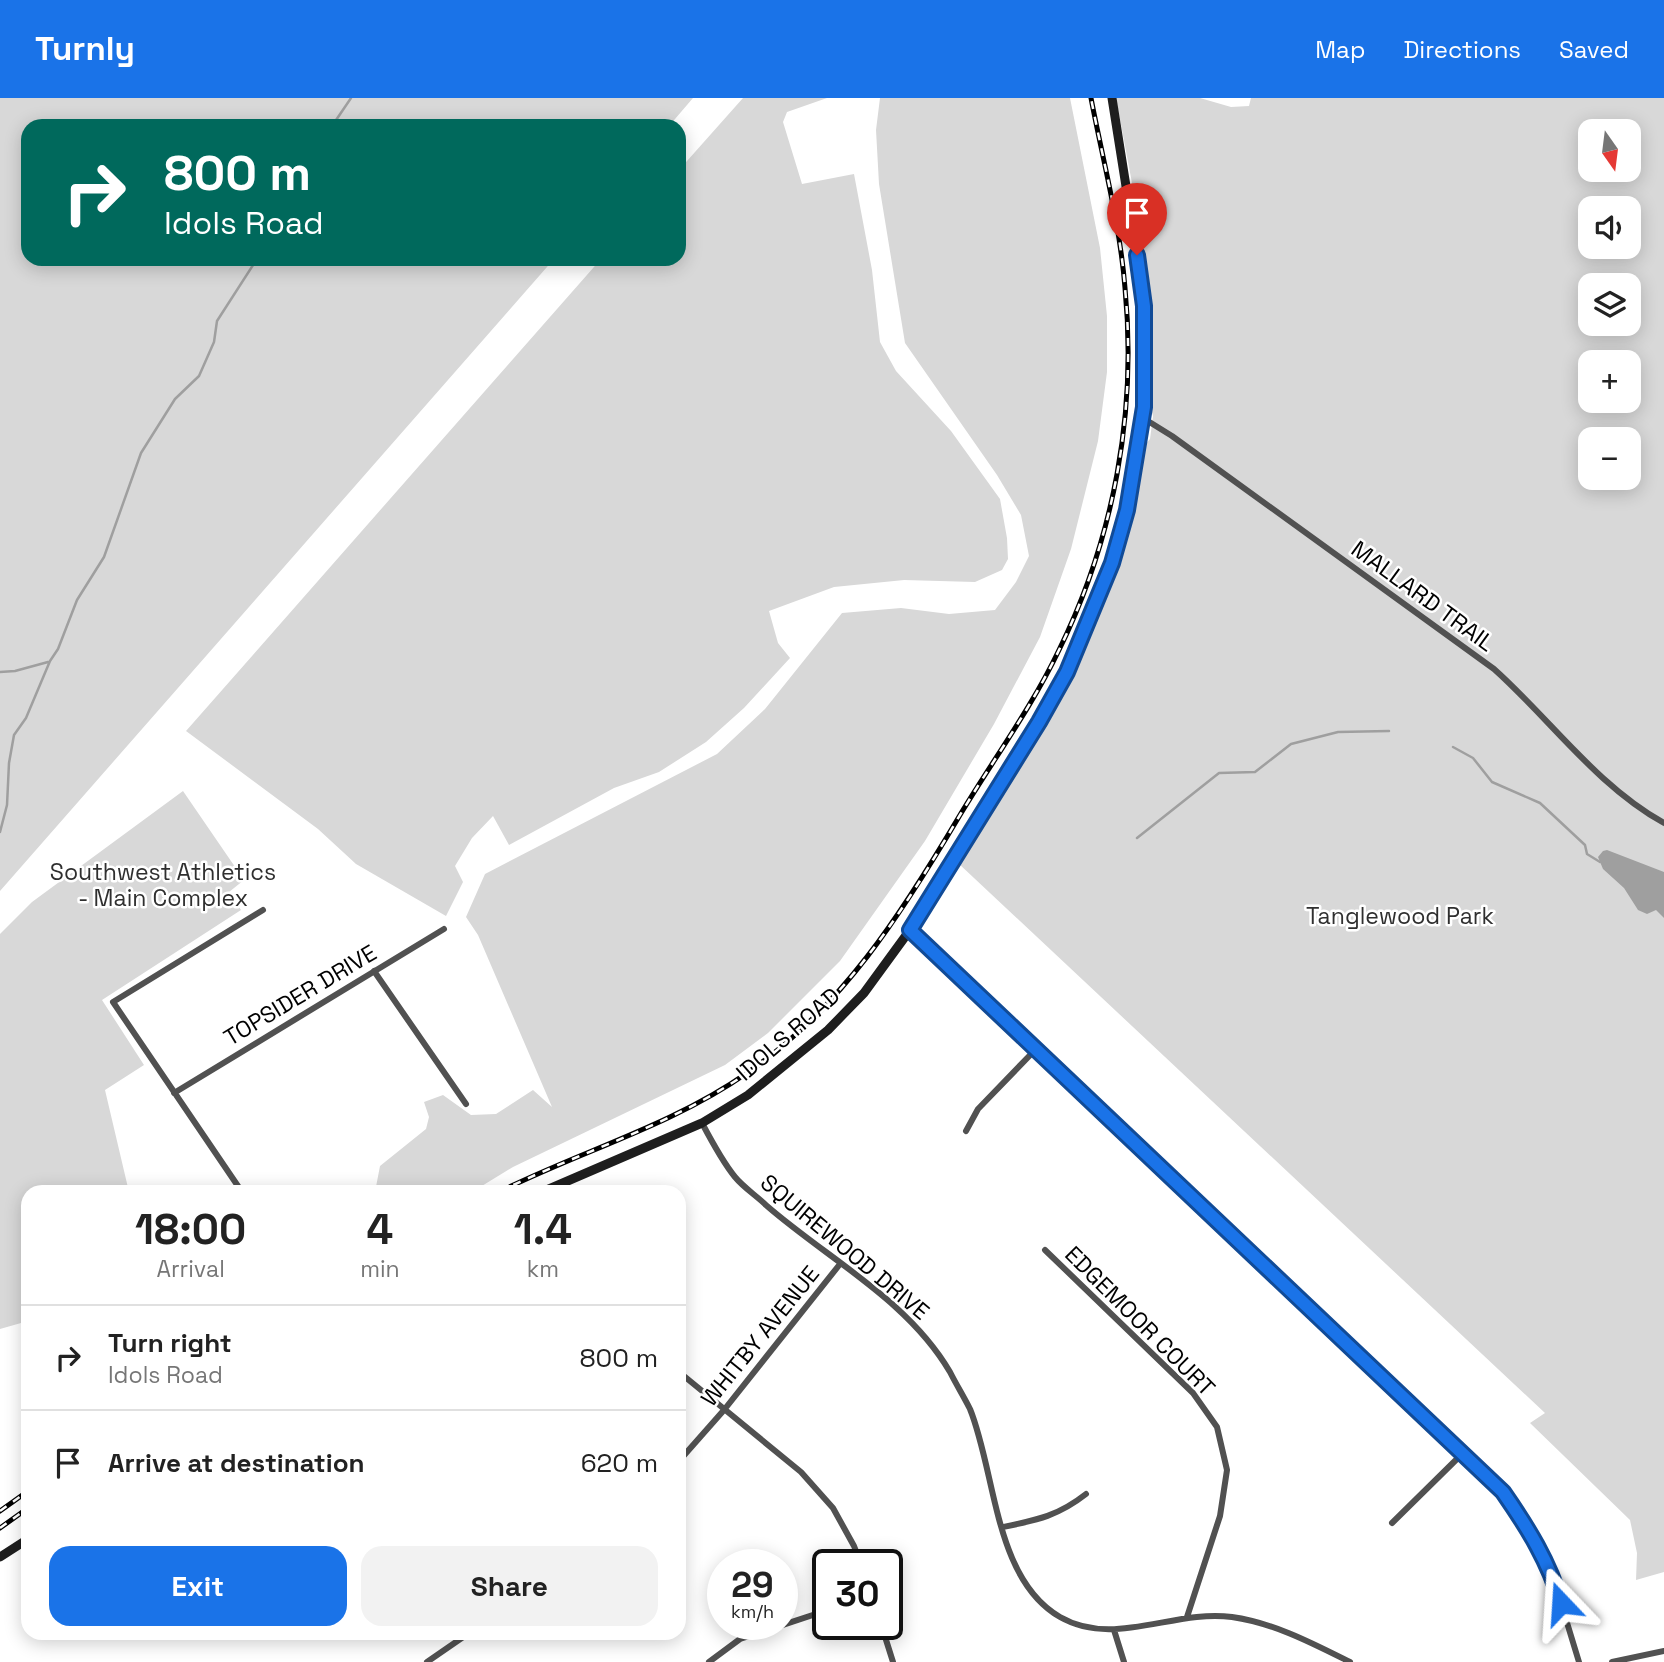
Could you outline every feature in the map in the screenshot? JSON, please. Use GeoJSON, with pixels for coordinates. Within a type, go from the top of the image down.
{"type":"FeatureCollection","features":[{"type":"Feature","properties":{"kind":"street","name":"IDOLS ROAD"},"geometry":{"type":"LineString","coordinates":[[558,1185],[702,1123],[748,1095],[828,1030],[864,993],[910,930],[1032,734],[1067,672],[1112,563],[1127,510],[1143,418],[1144,306],[1112,98]]}},
{"type":"Feature","properties":{"kind":"street","name":"MALLARD TRAIL"},"geometry":{"type":"LineString","coordinates":[[1143,418],[1183,443],[1494,669],[1534,706],[1607,783],[1664,823]]}},
{"type":"Feature","properties":{"kind":"street"},"geometry":{"type":"LineString","coordinates":[[237,1185],[113,1002],[262,910]]}},
{"type":"Feature","properties":{"kind":"street","name":"TOPSIDER DRIVE"},"geometry":{"type":"LineString","coordinates":[[174,1093],[444,929]]}},
{"type":"Feature","properties":{"kind":"street"},"geometry":{"type":"LineString","coordinates":[[910,930],[1503,1492],[1533,1536],[1554,1580],[1579,1662]]}},
{"type":"Feature","properties":{"kind":"street"},"geometry":{"type":"LineString","coordinates":[[374,971],[466,1104]]}},
{"type":"Feature","properties":{"kind":"street"},"geometry":{"type":"LineString","coordinates":[[966,1130],[978,1110],[1036,1049]]}},
{"type":"Feature","properties":{"kind":"street","name":"SQUIREWOOD DRIVE"},"geometry":{"type":"LineString","coordinates":[[702,1123],[736,1178],[778,1215],[892,1305],[922,1333],[948,1370],[970,1410],[1003,1527],[1021,1578],[1049,1610],[1071,1622],[1103,1630],[1187,1617],[1231,1617],[1287,1631],[1350,1662]]}},
{"type":"Feature","properties":{"kind":"street","name":"EDGEMOOR COURT"},"geometry":{"type":"LineString","coordinates":[[1045,1251],[1193,1393],[1217,1427],[1227,1471],[1220,1516],[1187,1617]]}},
{"type":"Feature","properties":{"kind":"street","name":"WHITBY AVENUE"},"geometry":{"type":"LineString","coordinates":[[686,1453],[724,1410],[840,1264]]}},
{"type":"Feature","properties":{"kind":"street"},"geometry":{"type":"LineString","coordinates":[[686,1378],[801,1472],[833,1508],[855,1549]]}},
{"type":"Feature","properties":{"kind":"street"},"geometry":{"type":"LineString","coordinates":[[1392,1523],[1463,1453]]}},
{"type":"Feature","properties":{"kind":"street"},"geometry":{"type":"LineString","coordinates":[[1003,1527],[1047,1518],[1066,1510],[1086,1494]]}},
{"type":"Feature","properties":{"kind":"street"},"geometry":{"type":"LineString","coordinates":[[0,1557],[21,1544]]}},
{"type":"Feature","properties":{"kind":"street"},"geometry":{"type":"LineString","coordinates":[[709,1662],[740,1639],[812,1615]]}},
{"type":"Feature","properties":{"kind":"street"},"geometry":{"type":"LineString","coordinates":[[1114,1630],[1124,1662]]}},
{"type":"Feature","properties":{"kind":"street"},"geometry":{"type":"LineString","coordinates":[[427,1662],[456,1640]]}},
{"type":"Feature","properties":{"kind":"street"},"geometry":{"type":"LineString","coordinates":[[886,1640],[893,1662]]}},
{"type":"Feature","properties":{"kind":"street"},"geometry":{"type":"LineString","coordinates":[[1612,1662],[1664,1651]]}},
{"type":"Feature","properties":{"kind":"green space"},"geometry":{"type":"Polygon","coordinates":[[[0,98],[693,98],[675,119],[21,119],[21,266],[548,266],[0,891],[0,98]]]}},
{"type":"Feature","properties":{"kind":"green space"},"geometry":{"type":"Polygon","coordinates":[[[743,98],[827,98],[787,112],[783,122],[802,184],[854,174],[872,270],[880,342],[896,371],[951,431],[1000,499],[1008,559],[1002,570],[975,582],[904,580],[834,587],[769,611],[778,643],[790,658],[744,708],[706,742],[659,772],[614,788],[509,845],[493,816],[472,838],[455,866],[463,882],[446,916],[356,864],[318,829],[186,731],[595,266],[686,266],[686,162],[743,98]]]}},
{"type":"Feature","properties":{"kind":"green space"},"geometry":{"type":"Polygon","coordinates":[[[880,98],[1070,98],[1100,248],[1107,316],[1107,372],[1098,441],[1071,549],[1040,637],[994,724],[925,841],[840,961],[768,1033],[725,1065],[513,1167],[483,1185],[376,1185],[380,1166],[426,1129],[429,1117],[424,1102],[443,1095],[471,1115],[496,1114],[533,1090],[552,1107],[478,935],[466,917],[485,874],[717,754],[765,709],[842,613],[901,608],[949,614],[995,610],[1016,582],[1029,556],[1021,515],[997,475],[905,343],[879,184],[876,130],[880,98]]]}},
{"type":"Feature","properties":{"kind":"green space","name":"Tanglewood Park"},"geometry":{"type":"Polygon","coordinates":[[[1116,98],[1200,98],[1231,107],[1249,106],[1251,98],[1664,98],[1664,1572],[1636,1580],[1637,1553],[1630,1520],[1530,1423],[1545,1413],[958,863],[1049,721],[1091,636],[1113,580],[1138,485],[1143,447],[1150,439],[1153,416],[1150,406],[1152,360],[1148,294],[1138,215],[1116,98]]]}},
{"type":"Feature","properties":{"kind":"green space","name":"Southwest Athletics - Main Complex"},"geometry":{"type":"Polygon","coordinates":[[[183,791],[244,880],[229,892],[241,910],[102,1000],[144,1065],[105,1090],[127,1185],[21,1185],[21,1323],[0,1329],[0,934],[32,902],[183,791]]]}},
{"type":"Feature","properties":{"kind":"shaded area"},"geometry":{"type":"Polygon","coordinates":[[[1607,850],[1664,872],[1664,918],[1656,910],[1647,914],[1638,910],[1624,888],[1603,869],[1598,857],[1607,850]]]}},
{"type":"Feature","properties":{"kind":"waterway"},"geometry":{"type":"LineString","coordinates":[[337,119],[351,98]]}},
{"type":"Feature","properties":{"kind":"waterway"},"geometry":{"type":"LineString","coordinates":[[0,832],[7,805],[9,763],[14,735],[26,718],[77,600],[104,557],[141,453],[175,399],[199,376],[214,342],[217,321],[252,266]]}},
{"type":"Feature","properties":{"kind":"waterway"},"geometry":{"type":"LineString","coordinates":[[0,672],[48,662]]}},
{"type":"Feature","properties":{"kind":"waterway"},"geometry":{"type":"LineString","coordinates":[[1137,838],[1219,773],[1255,772],[1291,744],[1338,732],[1389,731]]}},
{"type":"Feature","properties":{"kind":"waterway"},"geometry":{"type":"LineString","coordinates":[[1453,747],[1473,758],[1492,782],[1540,803],[1585,845],[1587,854],[1600,862]]}},
{"type":"Feature","properties":{"kind":"railway"},"geometry":{"type":"LineString","coordinates":[[513,1185],[657,1123],[718,1092],[781,1047],[812,1019],[841,989],[916,888],[1025,713],[1048,671],[1078,607],[1094,564],[1117,474],[1124,427],[1128,335],[1123,264],[1091,98]]}},
{"type":"Feature","properties":{"kind":"railway"},"geometry":{"type":"LineString","coordinates":[[0,1511],[21,1496]]}},
{"type":"Feature","properties":{"kind":"railway"},"geometry":{"type":"LineString","coordinates":[[0,1528],[21,1513]]}},
{"type":"Feature","properties":{"kind":"route"},"geometry":{"type":"LineString","coordinates":[[1137,255],[1144,306],[1144,407],[1127,510],[1112,563],[1067,672],[910,930],[1503,1492],[1533,1536],[1554,1580],[1561,1603]]}}]}
